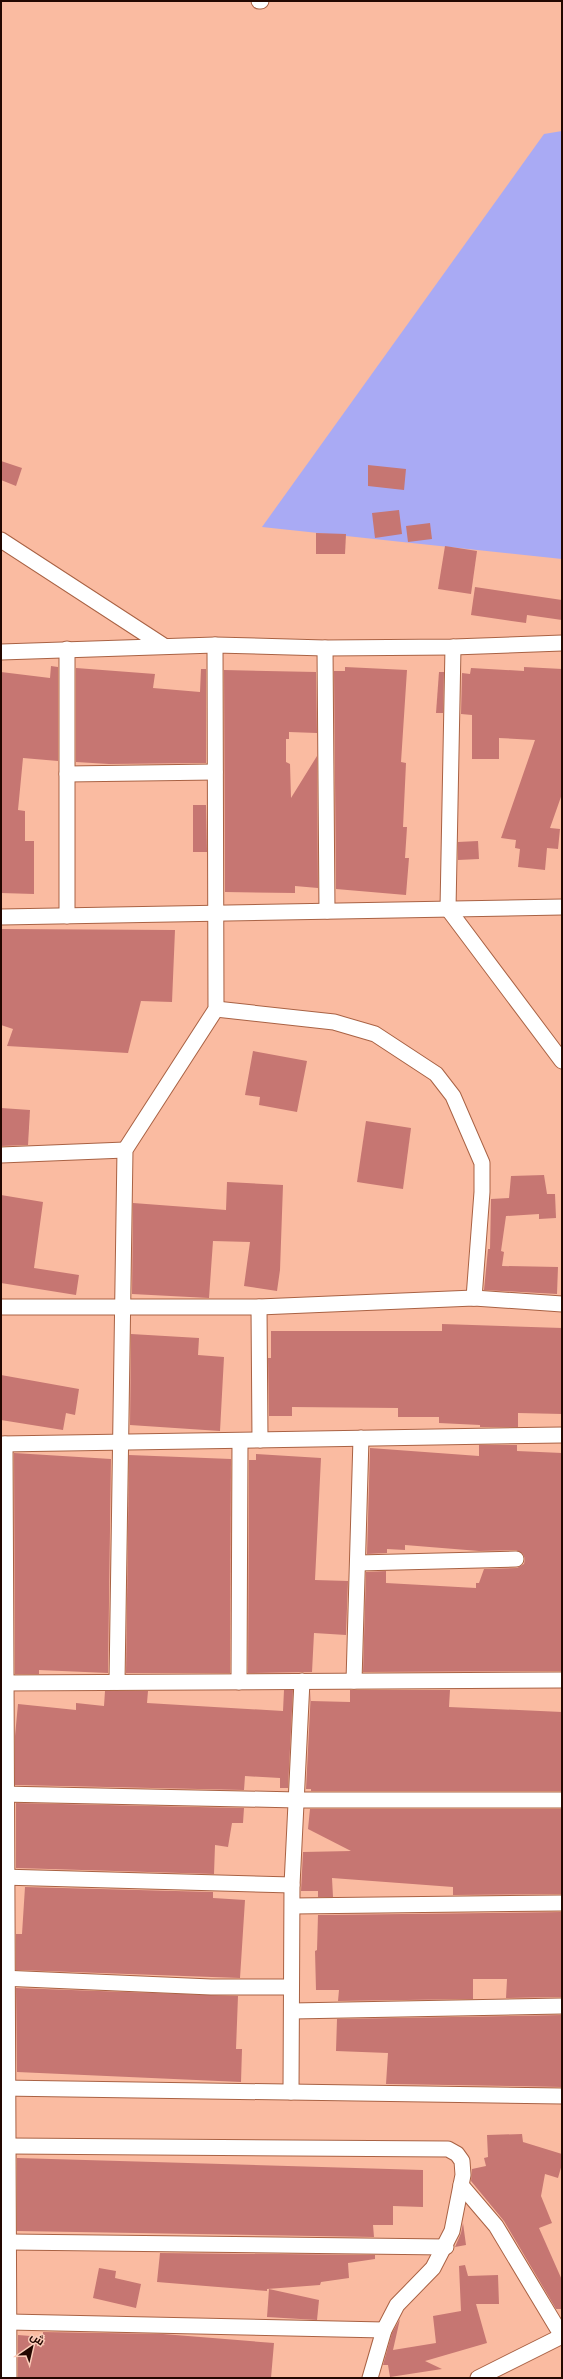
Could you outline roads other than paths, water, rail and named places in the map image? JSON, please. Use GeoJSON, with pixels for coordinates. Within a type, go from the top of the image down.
{"type":"FeatureCollection","features":[{"type":"Feature","properties":{"kind":"street"},"geometry":{"type":"LineString","coordinates":[[1,540],[164,646]]}},
{"type":"Feature","properties":{"kind":"street"},"geometry":{"type":"LineString","coordinates":[[1,652],[215,645],[324,648],[454,647],[562,643]]}},
{"type":"Feature","properties":{"kind":"street"},"geometry":{"type":"LineString","coordinates":[[117,1682],[122,1442],[125,1150],[216,1009],[215,645]]}},
{"type":"Feature","properties":{"kind":"street"},"geometry":{"type":"LineString","coordinates":[[454,647],[448,909],[562,1061]]}},
{"type":"Feature","properties":{"kind":"street"},"geometry":{"type":"LineString","coordinates":[[324,648],[327,911]]}},
{"type":"Feature","properties":{"kind":"street"},"geometry":{"type":"LineString","coordinates":[[67,649],[67,916]]}},
{"type":"Feature","properties":{"kind":"street"},"geometry":{"type":"LineString","coordinates":[[67,774],[216,772]]}},
{"type":"Feature","properties":{"kind":"street"},"geometry":{"type":"LineString","coordinates":[[1,917],[562,907]]}},
{"type":"Feature","properties":{"kind":"street"},"geometry":{"type":"LineString","coordinates":[[216,1009],[334,1022],[374,1034],[436,1074],[453,1096],[482,1163],[482,1192],[474,1298]]}},
{"type":"Feature","properties":{"kind":"street"},"geometry":{"type":"LineString","coordinates":[[1,1155],[125,1150]]}},
{"type":"Feature","properties":{"kind":"street"},"geometry":{"type":"LineString","coordinates":[[1,1307],[259,1307],[474,1298],[562,1304]]}},
{"type":"Feature","properties":{"kind":"street"},"geometry":{"type":"LineString","coordinates":[[259,1307],[260,1440]]}},
{"type":"Feature","properties":{"kind":"street"},"geometry":{"type":"LineString","coordinates":[[9,2378],[9,2242],[5,2198],[9,2146],[5,2088],[3,1444],[562,1435]]}},
{"type":"Feature","properties":{"kind":"street"},"geometry":{"type":"LineString","coordinates":[[354,1681],[361,1438]]}},
{"type":"Feature","properties":{"kind":"street"},"geometry":{"type":"LineString","coordinates":[[239,1682],[240,1440]]}},
{"type":"Feature","properties":{"kind":"street"},"geometry":{"type":"LineString","coordinates":[[358,1563],[516,1560]]}},
{"type":"Feature","properties":{"kind":"street"},"geometry":{"type":"LineString","coordinates":[[4,1683],[562,1680]]}},
{"type":"Feature","properties":{"kind":"street"},"geometry":{"type":"LineString","coordinates":[[291,2092],[292,2011],[290,1987],[293,1906],[292,1885],[298,1800],[302,1681]]}},
{"type":"Feature","properties":{"kind":"street"},"geometry":{"type":"LineString","coordinates":[[4,1794],[298,1800],[562,1800]]}},
{"type":"Feature","properties":{"kind":"street"},"geometry":{"type":"LineString","coordinates":[[4,1877],[292,1885]]}},
{"type":"Feature","properties":{"kind":"street"},"geometry":{"type":"LineString","coordinates":[[293,1906],[562,1903]]}},
{"type":"Feature","properties":{"kind":"street"},"geometry":{"type":"LineString","coordinates":[[5,1978],[211,1987],[290,1987]]}},
{"type":"Feature","properties":{"kind":"street"},"geometry":{"type":"LineString","coordinates":[[292,2011],[562,2006]]}},
{"type":"Feature","properties":{"kind":"street"},"geometry":{"type":"LineString","coordinates":[[5,2088],[562,2096]]}},
{"type":"Feature","properties":{"kind":"street"},"geometry":{"type":"LineString","coordinates":[[9,2146],[448,2150],[457,2154],[462,2161],[461,2185],[452,2231],[446,2247],[433,2268],[397,2305],[384,2330],[370,2378]]}},
{"type":"Feature","properties":{"kind":"street"},"geometry":{"type":"LineString","coordinates":[[461,2185],[496,2226],[562,2336],[478,2378]]}},
{"type":"Feature","properties":{"kind":"street"},"geometry":{"type":"LineString","coordinates":[[9,2242],[446,2247]]}},
{"type":"Feature","properties":{"kind":"street"},"geometry":{"type":"LineString","coordinates":[[9,2322],[384,2330]]}}]}
